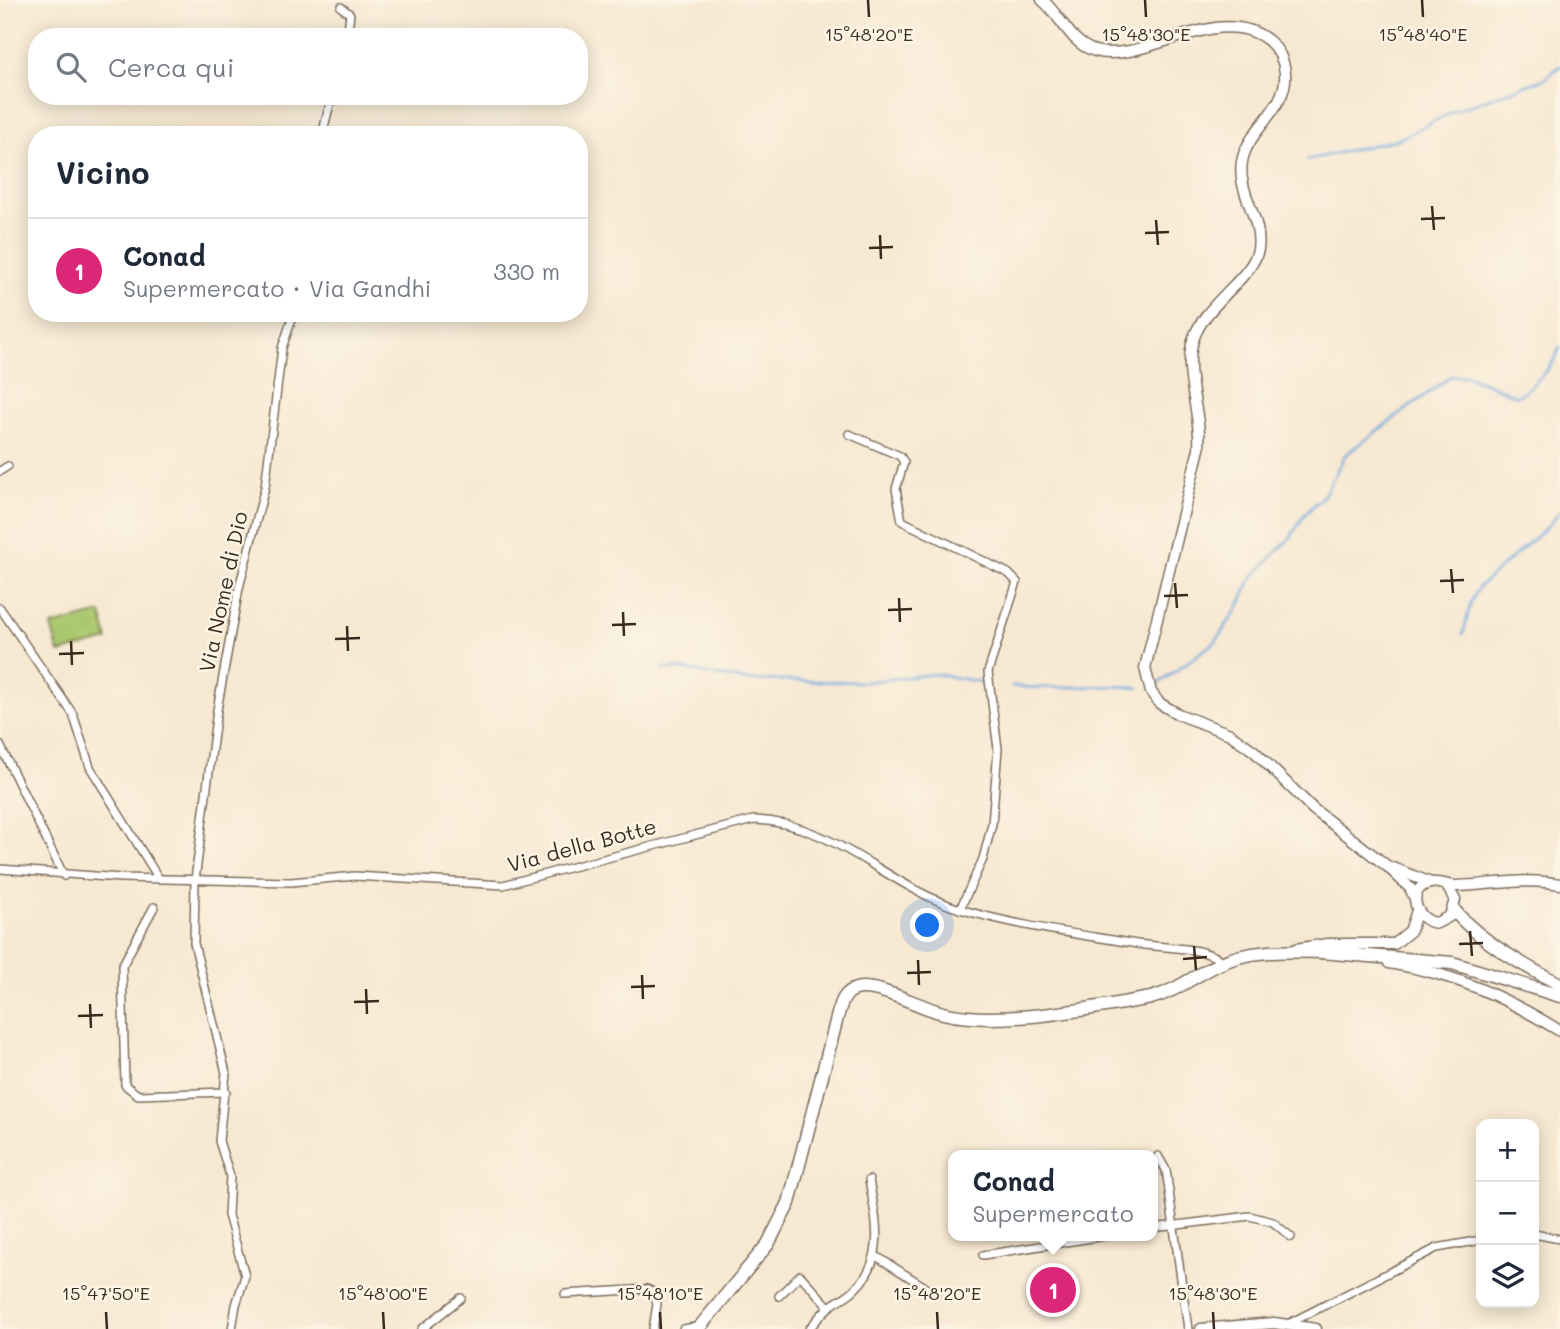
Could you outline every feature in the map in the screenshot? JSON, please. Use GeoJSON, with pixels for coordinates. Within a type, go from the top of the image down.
{"type":"FeatureCollection","features":[{"type":"Feature","properties":{"kind":"main road"},"geometry":{"type":"LineString","coordinates":[[1042,0],[1077,41],[1093,51],[1105,53],[1206,29],[1227,27],[1258,33],[1273,44],[1282,58],[1286,78],[1280,100],[1251,140],[1240,173],[1257,231],[1258,249],[1253,263],[1209,310],[1192,343],[1191,368],[1201,432],[1199,449],[1152,635],[1145,668],[1146,681],[1159,704],[1230,734],[1254,751],[1312,809],[1387,866],[1410,888],[1424,919],[1437,923],[1444,921],[1463,892],[1477,885]]}},
{"type":"Feature","properties":{"kind":"main road"},"geometry":{"type":"LineString","coordinates":[[1387,866],[1447,886],[1525,880],[1560,884]]}},
{"type":"Feature","properties":{"kind":"main road"},"geometry":{"type":"LineString","coordinates":[[700,1327],[768,1244],[789,1203],[842,999],[849,992],[865,988],[943,1013],[967,1017],[1003,1017],[1152,998],[1177,989],[1223,962],[1250,955],[1289,951],[1320,944],[1394,944],[1410,930],[1421,889],[1432,883]]}},
{"type":"Feature","properties":{"kind":"main road"},"geometry":{"type":"LineString","coordinates":[[1447,886],[1465,923],[1516,959],[1560,984]]}},
{"type":"Feature","properties":{"kind":"main road"},"geometry":{"type":"LineString","coordinates":[[1289,951],[1452,963],[1560,996]]}},
{"type":"Feature","properties":{"kind":"main road"},"geometry":{"type":"LineString","coordinates":[[1321,952],[1416,967],[1456,978],[1497,995],[1560,1031]]}},
{"type":"Feature","properties":{"kind":"main road"},"geometry":{"type":"LineString","coordinates":[[1201,1329],[1288,1324],[1316,1329]]}},
{"type":"Feature","properties":{"kind":"street"},"geometry":{"type":"LineString","coordinates":[[341,7],[350,14],[348,28]]}},
{"type":"Feature","properties":{"kind":"street"},"geometry":{"type":"LineString","coordinates":[[324,126],[330,105]]}},
{"type":"Feature","properties":{"kind":"street","name":"Via Nome di Dio"},"geometry":{"type":"LineString","coordinates":[[232,1329],[245,1276],[228,1215],[230,1176],[219,1141],[226,1073],[194,943],[195,880],[217,710],[239,588],[265,487],[282,348],[291,322]]}},
{"type":"Feature","properties":{"kind":"street"},"geometry":{"type":"LineString","coordinates":[[849,434],[900,456],[904,462],[896,489],[902,521],[1007,573],[1017,582],[988,672],[998,749],[992,824],[983,859],[960,909]]}},
{"type":"Feature","properties":{"kind":"street"},"geometry":{"type":"LineString","coordinates":[[0,471],[8,466]]}},
{"type":"Feature","properties":{"kind":"street"},"geometry":{"type":"LineString","coordinates":[[0,608],[73,714],[90,767],[159,879]]}},
{"type":"Feature","properties":{"kind":"street"},"geometry":{"type":"LineString","coordinates":[[0,745],[64,876]]}},
{"type":"Feature","properties":{"kind":"street","name":"Via della Botte"},"geometry":{"type":"LineString","coordinates":[[0,869],[64,876],[291,882],[355,876],[503,885],[753,820],[782,820],[838,843],[929,897],[960,909],[1135,944],[1202,951],[1214,954],[1223,962]]}},
{"type":"Feature","properties":{"kind":"street"},"geometry":{"type":"LineString","coordinates":[[154,907],[122,966],[125,1085],[138,1095],[226,1092]]}},
{"type":"Feature","properties":{"kind":"street"},"geometry":{"type":"LineString","coordinates":[[1158,1158],[1166,1170],[1188,1329]]}},
{"type":"Feature","properties":{"kind":"street"},"geometry":{"type":"LineString","coordinates":[[809,1329],[829,1307],[853,1291],[870,1271],[876,1256],[878,1234],[869,1180]]}},
{"type":"Feature","properties":{"kind":"street"},"geometry":{"type":"LineString","coordinates":[[1158,1227],[1250,1216],[1273,1222],[1291,1237]]}},
{"type":"Feature","properties":{"kind":"street"},"geometry":{"type":"LineString","coordinates":[[1539,1235],[1560,1240]]}},
{"type":"Feature","properties":{"kind":"street"},"geometry":{"type":"LineString","coordinates":[[983,1255],[1072,1241]]}},
{"type":"Feature","properties":{"kind":"street"},"geometry":{"type":"LineString","coordinates":[[1288,1324],[1437,1248],[1476,1241]]}},
{"type":"Feature","properties":{"kind":"street"},"geometry":{"type":"LineString","coordinates":[[876,1256],[936,1294]]}},
{"type":"Feature","properties":{"kind":"street"},"geometry":{"type":"LineString","coordinates":[[779,1296],[800,1275],[829,1307]]}},
{"type":"Feature","properties":{"kind":"street"},"geometry":{"type":"LineString","coordinates":[[565,1294],[647,1289],[653,1292],[656,1304],[653,1329]]}},
{"type":"Feature","properties":{"kind":"street"},"geometry":{"type":"LineString","coordinates":[[422,1329],[461,1298]]}},
{"type":"Feature","properties":{"kind":"street"},"geometry":{"type":"LineString","coordinates":[[683,1329],[700,1327]]}},
{"type":"Feature","properties":{"kind":"green space"},"geometry":{"type":"Polygon","coordinates":[[[101,613],[108,640],[59,653],[51,626],[101,613]]]}},
{"type":"Feature","properties":{"kind":"waterway"},"geometry":{"type":"LineString","coordinates":[[1307,160],[1399,139],[1454,111],[1544,79],[1560,66]]}},
{"type":"Feature","properties":{"kind":"waterway"},"geometry":{"type":"LineString","coordinates":[[1156,685],[1215,642],[1238,608],[1252,578],[1291,537],[1304,515],[1324,495],[1345,455],[1451,376],[1467,376],[1517,396],[1543,375],[1560,347]]}},
{"type":"Feature","properties":{"kind":"waterway"},"geometry":{"type":"LineString","coordinates":[[1463,634],[1471,602],[1479,587],[1549,525],[1560,511]]}},
{"type":"Feature","properties":{"kind":"waterway"},"geometry":{"type":"LineString","coordinates":[[663,669],[679,669],[744,680],[865,682],[935,674],[986,683]]}},
{"type":"Feature","properties":{"kind":"waterway"},"geometry":{"type":"LineString","coordinates":[[1012,686],[1139,688]]}},
{"type":"Feature","properties":{"kind":"place","name":"Conad"},"geometry":{"type":"Point","coordinates":[1053,1290]}}]}
